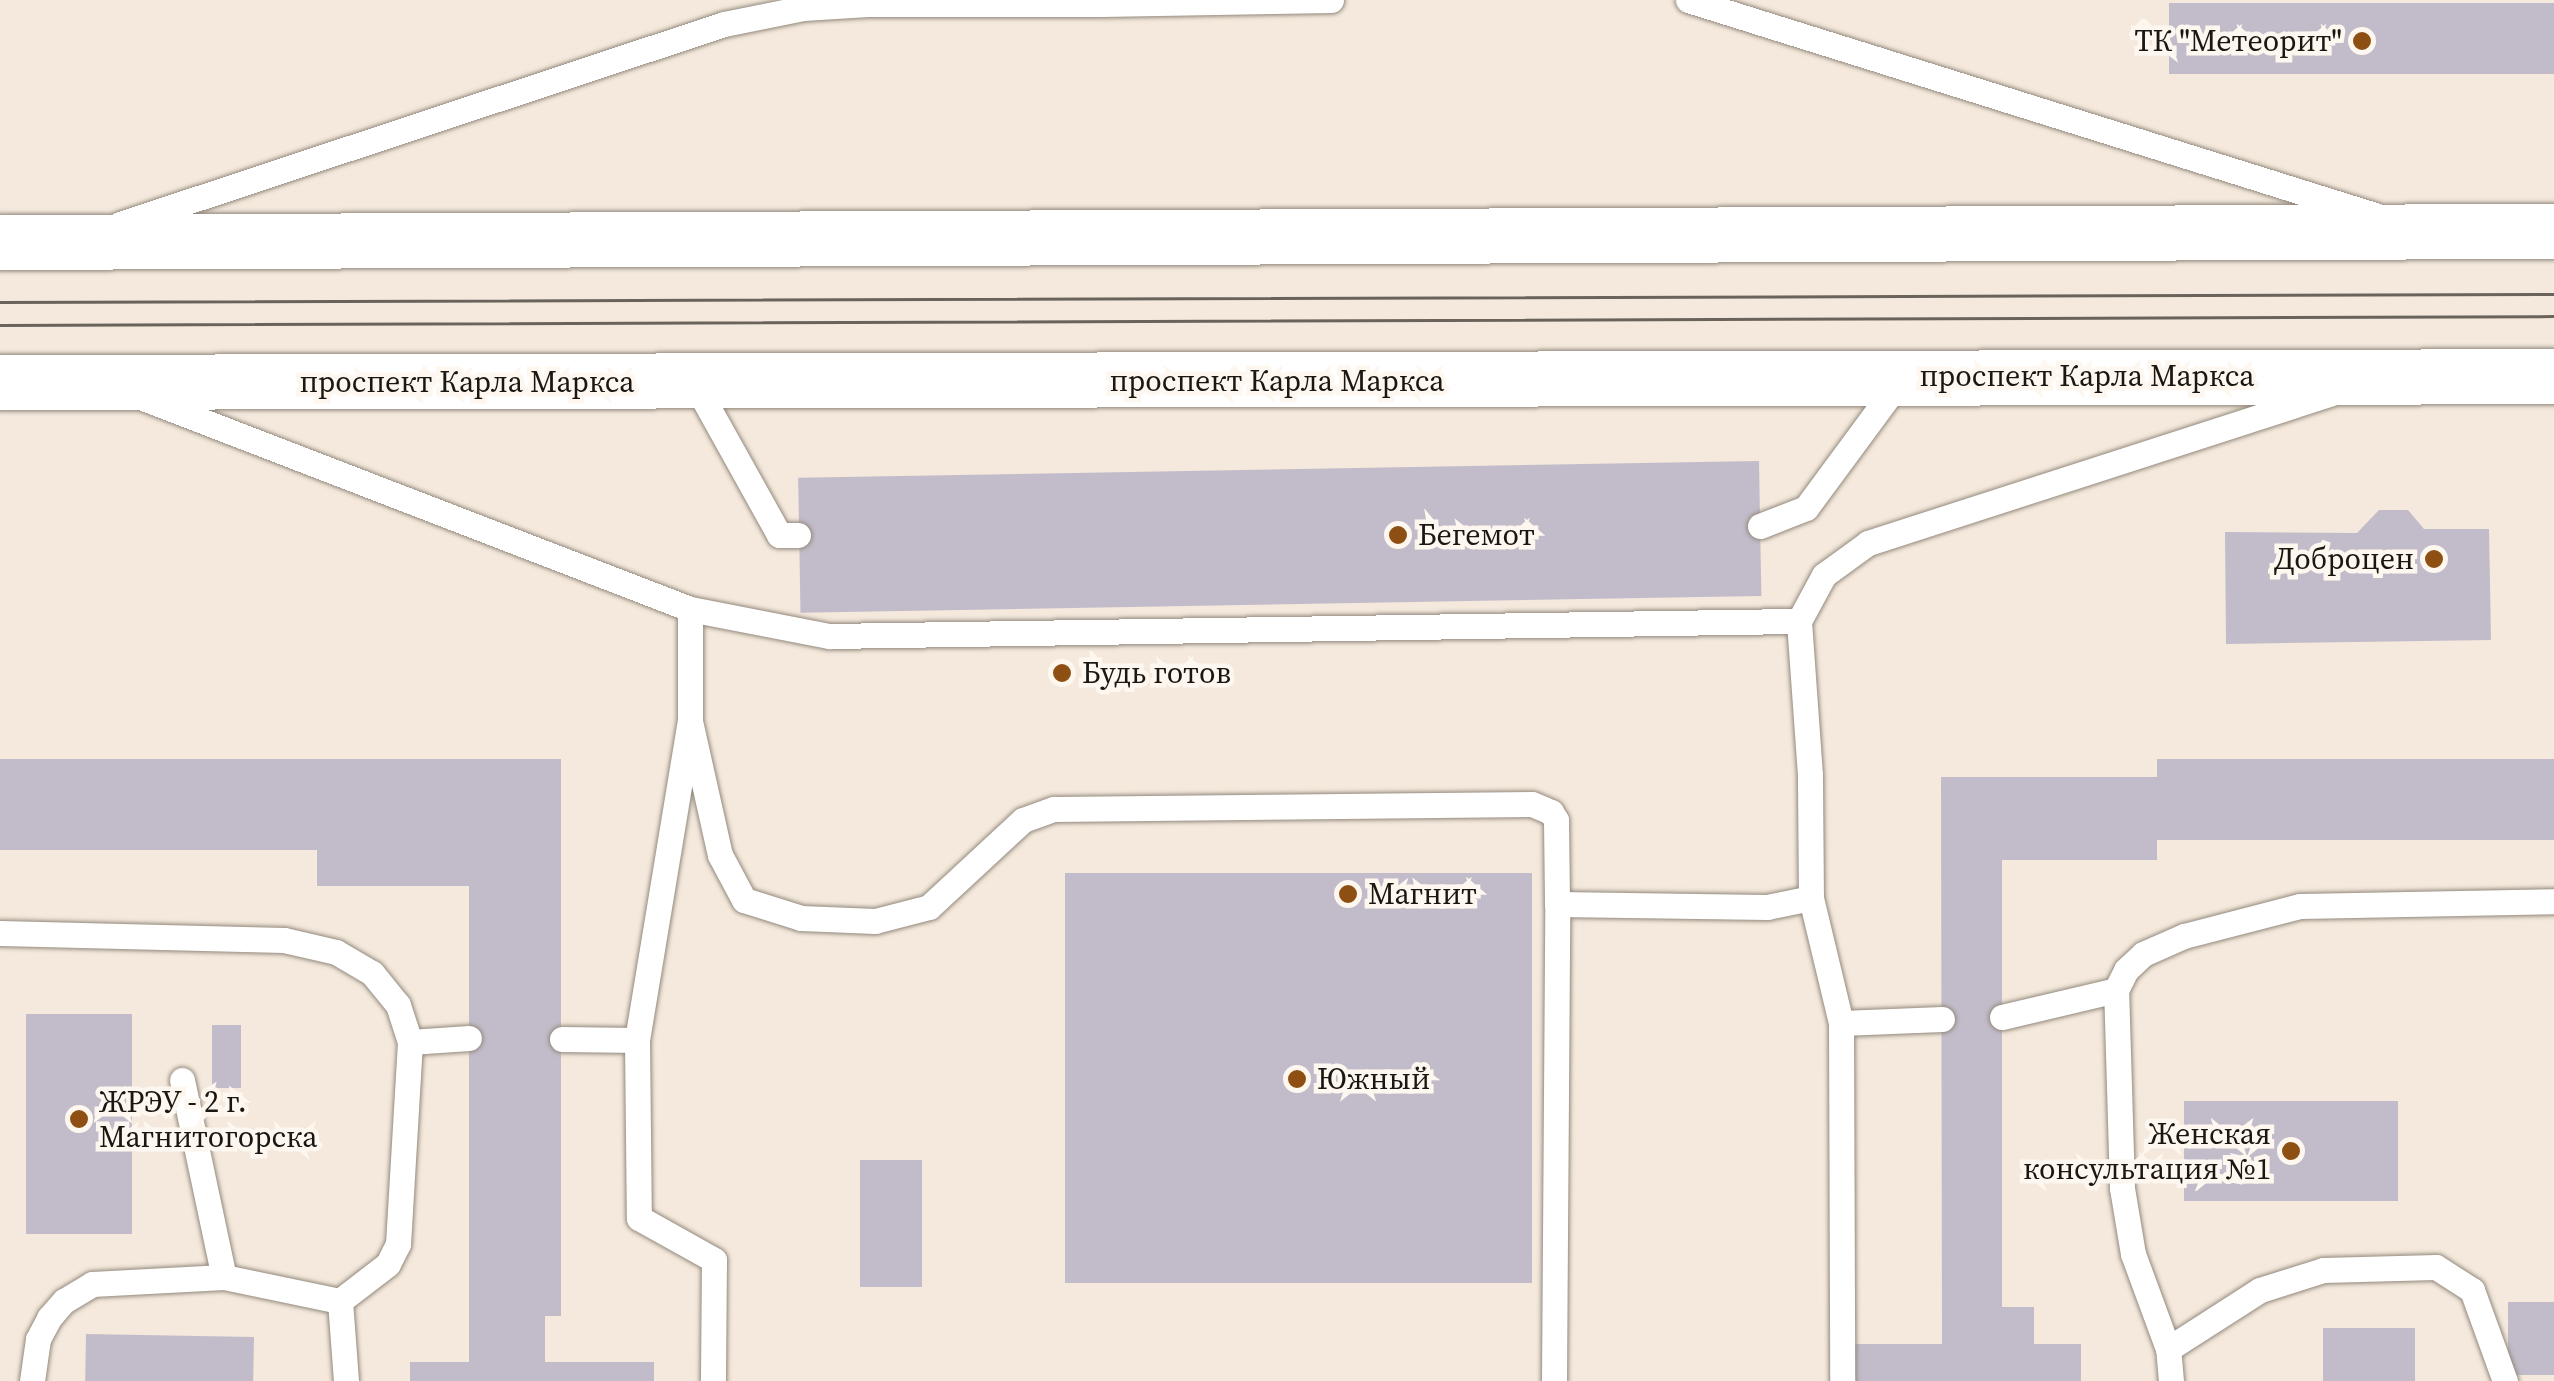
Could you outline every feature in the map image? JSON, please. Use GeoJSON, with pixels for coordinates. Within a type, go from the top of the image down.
{"type":"FeatureCollection","features":[{"type":"Feature","properties":{"kind":"main road"},"geometry":{"type":"LineString","coordinates":[[0,242],[2554,231]]}},
{"type":"Feature","properties":{"kind":"main road","name":"проспект Карла Маркса"},"geometry":{"type":"LineString","coordinates":[[0,382],[2554,376]]}},
{"type":"Feature","properties":{"kind":"lane"},"geometry":{"type":"LineString","coordinates":[[69,242],[748,9],[868,4],[1330,0]]}},
{"type":"Feature","properties":{"kind":"lane"},"geometry":{"type":"LineString","coordinates":[[1688,0],[2426,230]]}},
{"type":"Feature","properties":{"kind":"lane"},"geometry":{"type":"LineString","coordinates":[[1760,526],[1806,508],[1903,376]]}},
{"type":"Feature","properties":{"kind":"lane"},"geometry":{"type":"LineString","coordinates":[[1842,1381],[1840,1023],[1812,898],[1810,775],[1798,620],[1824,574],[1868,542],[2384,376]]}},
{"type":"Feature","properties":{"kind":"lane"},"geometry":{"type":"LineString","coordinates":[[101,382],[690,609],[829,636],[1798,620]]}},
{"type":"Feature","properties":{"kind":"lane"},"geometry":{"type":"LineString","coordinates":[[694,382],[778,535],[798,534]]}},
{"type":"Feature","properties":{"kind":"lane"},"geometry":{"type":"LineString","coordinates":[[690,609],[690,721],[637,1040],[639,1218],[714,1260],[714,1381]]}},
{"type":"Feature","properties":{"kind":"lane"},"geometry":{"type":"LineString","coordinates":[[690,721],[720,854],[744,900],[801,918],[876,920],[929,907],[1023,820],[1054,808],[1542,806],[1556,820],[1554,1381]]}},
{"type":"Feature","properties":{"kind":"lane"},"geometry":{"type":"LineString","coordinates":[[1557,904],[1767,906],[1812,898]]}},
{"type":"Feature","properties":{"kind":"lane"},"geometry":{"type":"LineString","coordinates":[[2170,1381],[2168,1349],[2133,1254],[2122,1188],[2116,990],[2126,970],[2143,954],[2184,936],[2300,906],[2554,902]]}},
{"type":"Feature","properties":{"kind":"lane"},"geometry":{"type":"LineString","coordinates":[[0,933],[284,940],[336,952],[372,974],[398,1005],[410,1042],[398,1244],[388,1264],[340,1301],[224,1277],[92,1284],[64,1301],[49,1318],[38,1339],[32,1381]]}},
{"type":"Feature","properties":{"kind":"lane"},"geometry":{"type":"LineString","coordinates":[[2002,1017],[2116,990]]}},
{"type":"Feature","properties":{"kind":"lane"},"geometry":{"type":"LineString","coordinates":[[1840,1023],[1942,1019]]}},
{"type":"Feature","properties":{"kind":"lane"},"geometry":{"type":"LineString","coordinates":[[410,1042],[470,1038]]}},
{"type":"Feature","properties":{"kind":"lane"},"geometry":{"type":"LineString","coordinates":[[562,1040],[637,1040]]}},
{"type":"Feature","properties":{"kind":"lane"},"geometry":{"type":"LineString","coordinates":[[182,1080],[224,1277]]}},
{"type":"Feature","properties":{"kind":"lane"},"geometry":{"type":"LineString","coordinates":[[2168,1349],[2260,1290],[2323,1270],[2436,1267],[2472,1290],[2505,1381]]}},
{"type":"Feature","properties":{"kind":"lane"},"geometry":{"type":"LineString","coordinates":[[340,1301],[346,1381]]}},
{"type":"Feature","properties":{"kind":"building","name":"ТК \"Метеорит\""},"geometry":{"type":"Polygon","coordinates":[[[2169,3],[2554,3],[2554,74],[2169,74],[2169,3]]]}},
{"type":"Feature","properties":{"kind":"building"},"geometry":{"type":"Polygon","coordinates":[[[1759,461],[1761,596],[801,613],[798,478],[1759,461]]]}},
{"type":"Feature","properties":{"kind":"building"},"geometry":{"type":"Polygon","coordinates":[[[2379,510],[2408,510],[2424,529],[2489,529],[2491,640],[2226,644],[2225,532],[2357,533],[2379,510]]]}},
{"type":"Feature","properties":{"kind":"building"},"geometry":{"type":"Polygon","coordinates":[[[0,759],[561,759],[561,1316],[545,1316],[545,1362],[654,1362],[654,1381],[410,1381],[410,1362],[469,1362],[469,886],[317,886],[317,850],[0,850],[0,759]]]}},
{"type":"Feature","properties":{"kind":"building"},"geometry":{"type":"Polygon","coordinates":[[[2157,759],[2554,759],[2554,840],[2157,840],[2157,860],[2002,860],[2002,1307],[2034,1307],[2034,1344],[2081,1344],[2081,1381],[1850,1381],[1850,1344],[1942,1344],[1941,777],[2157,777],[2157,759]]]}},
{"type":"Feature","properties":{"kind":"building","name":"Южный"},"geometry":{"type":"Polygon","coordinates":[[[1065,873],[1532,873],[1532,1283],[1065,1283],[1065,873]]]}},
{"type":"Feature","properties":{"kind":"building"},"geometry":{"type":"Polygon","coordinates":[[[26,1014],[132,1014],[132,1234],[26,1234],[26,1014]]]}},
{"type":"Feature","properties":{"kind":"building"},"geometry":{"type":"Polygon","coordinates":[[[212,1025],[241,1025],[241,1088],[212,1088],[212,1025]]]}},
{"type":"Feature","properties":{"kind":"building","name":"Женская консультация №1"},"geometry":{"type":"Polygon","coordinates":[[[2184,1101],[2398,1101],[2398,1201],[2184,1201],[2184,1101]]]}},
{"type":"Feature","properties":{"kind":"building"},"geometry":{"type":"Polygon","coordinates":[[[860,1160],[922,1160],[922,1287],[860,1287],[860,1160]]]}},
{"type":"Feature","properties":{"kind":"building"},"geometry":{"type":"Polygon","coordinates":[[[2508,1302],[2554,1302],[2554,1375],[2508,1375],[2508,1302]]]}},
{"type":"Feature","properties":{"kind":"building"},"geometry":{"type":"Polygon","coordinates":[[[2323,1328],[2415,1328],[2415,1381],[2323,1381],[2323,1328]]]}},
{"type":"Feature","properties":{"kind":"building"},"geometry":{"type":"Polygon","coordinates":[[[86,1334],[254,1337],[253,1381],[85,1381],[86,1334]]]}},
{"type":"Feature","properties":{"kind":"tram line"},"geometry":{"type":"LineString","coordinates":[[0,302],[2554,294]]}},
{"type":"Feature","properties":{"kind":"tram line"},"geometry":{"type":"LineString","coordinates":[[0,325],[2554,316]]}},
{"type":"Feature","properties":{"kind":"place","name":"ТК \"Метеорит\""},"geometry":{"type":"Point","coordinates":[2362,41]}},
{"type":"Feature","properties":{"kind":"place","name":"Бегемот"},"geometry":{"type":"Point","coordinates":[1398,535]}},
{"type":"Feature","properties":{"kind":"place","name":"Доброцен"},"geometry":{"type":"Point","coordinates":[2434,559]}},
{"type":"Feature","properties":{"kind":"place","name":"Будь готов"},"geometry":{"type":"Point","coordinates":[1062,673]}},
{"type":"Feature","properties":{"kind":"place","name":"Магнит"},"geometry":{"type":"Point","coordinates":[1348,894]}},
{"type":"Feature","properties":{"kind":"place","name":"Южный"},"geometry":{"type":"Point","coordinates":[1297,1079]}},
{"type":"Feature","properties":{"kind":"place","name":"ЖРЭУ - 2 г. Магнитогорска"},"geometry":{"type":"Point","coordinates":[79,1119]}},
{"type":"Feature","properties":{"kind":"place","name":"Женская консультация №1"},"geometry":{"type":"Point","coordinates":[2291,1151]}}]}
